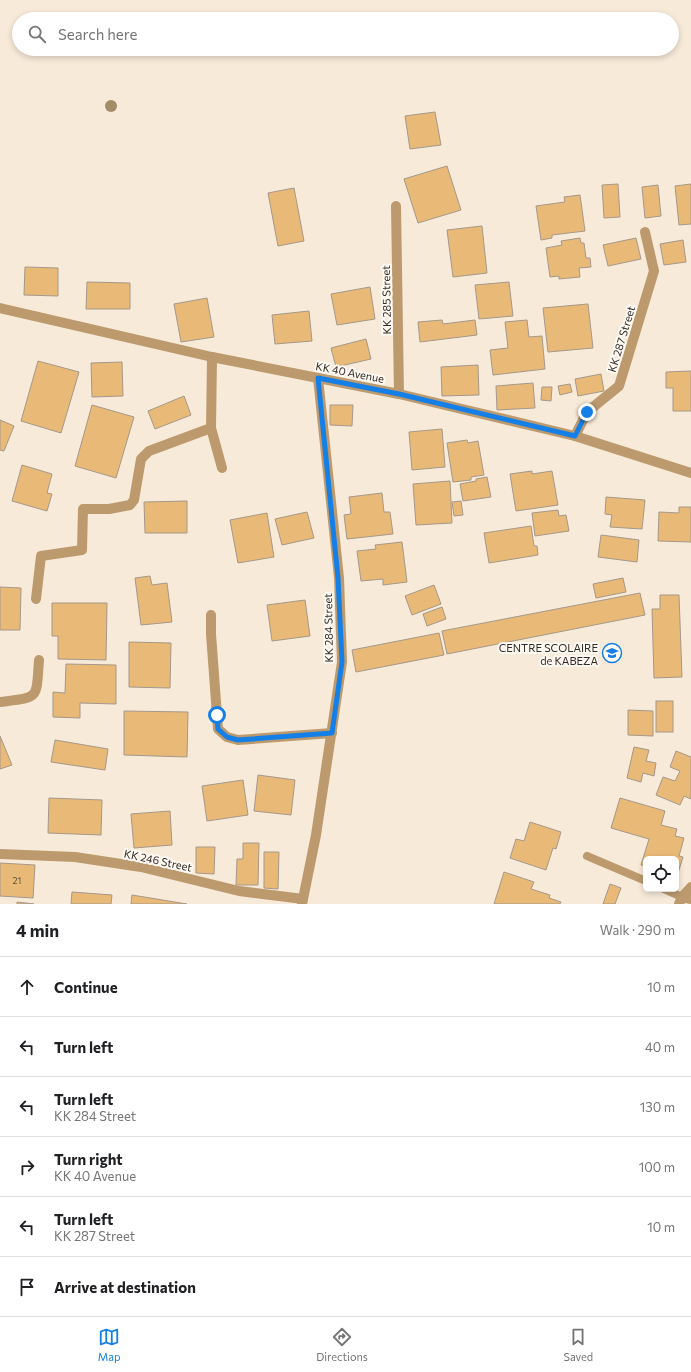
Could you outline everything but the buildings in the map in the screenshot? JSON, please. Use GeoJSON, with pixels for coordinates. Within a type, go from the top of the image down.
{"type":"FeatureCollection","features":[{"type":"Feature","properties":{"kind":"street","name":"KK 285 Street"},"geometry":{"type":"LineString","coordinates":[[396,206],[399,394]]}},
{"type":"Feature","properties":{"kind":"street","name":"KK 287 Street"},"geometry":{"type":"LineString","coordinates":[[575,436],[587,412],[619,386],[654,272],[645,232]]}},
{"type":"Feature","properties":{"kind":"street","name":"KK 40 Avenue"},"geometry":{"type":"LineString","coordinates":[[0,308],[212,357],[399,394],[575,436],[691,473]]}},
{"type":"Feature","properties":{"kind":"street"},"geometry":{"type":"LineString","coordinates":[[212,357],[211,428],[222,468]]}},
{"type":"Feature","properties":{"kind":"street","name":"KK 284 Street"},"geometry":{"type":"LineString","coordinates":[[302,901],[316,835],[342,662],[338,578],[318,378]]}},
{"type":"Feature","properties":{"kind":"street"},"geometry":{"type":"LineString","coordinates":[[36,599],[41,556],[82,550],[83,509],[109,509],[130,505],[135,496],[141,459],[149,451],[211,428]]}},
{"type":"Feature","properties":{"kind":"street"},"geometry":{"type":"LineString","coordinates":[[211,615],[210,634],[218,729],[227,737],[238,740],[332,733]]}},
{"type":"Feature","properties":{"kind":"street"},"geometry":{"type":"LineString","coordinates":[[0,702],[29,699],[34,695],[37,689],[39,660]]}},
{"type":"Feature","properties":{"kind":"street","name":"KK 246 Street"},"geometry":{"type":"LineString","coordinates":[[1,851],[75,857],[141,867],[239,891],[302,901]]}},
{"type":"Feature","properties":{"kind":"street"},"geometry":{"type":"LineString","coordinates":[[684,900],[691,887]]}},
{"type":"Feature","properties":{"kind":"lane"},"geometry":{"type":"LineString","coordinates":[[587,856],[643,880]]}},
{"type":"Feature","properties":{"kind":"lane"},"geometry":{"type":"LineString","coordinates":[[669,892],[684,900]]}},
{"type":"Feature","properties":{"kind":"place","name":"CENTRE SCOLAIRE de KABEZA"},"geometry":{"type":"Point","coordinates":[612,653]}},
{"type":"Feature","properties":{"kind":"route"},"geometry":{"type":"LineString","coordinates":[[217,715],[218,729],[227,737],[238,740],[332,733],[342,662],[338,578],[318,378],[399,394],[575,436],[587,412]]}}]}
